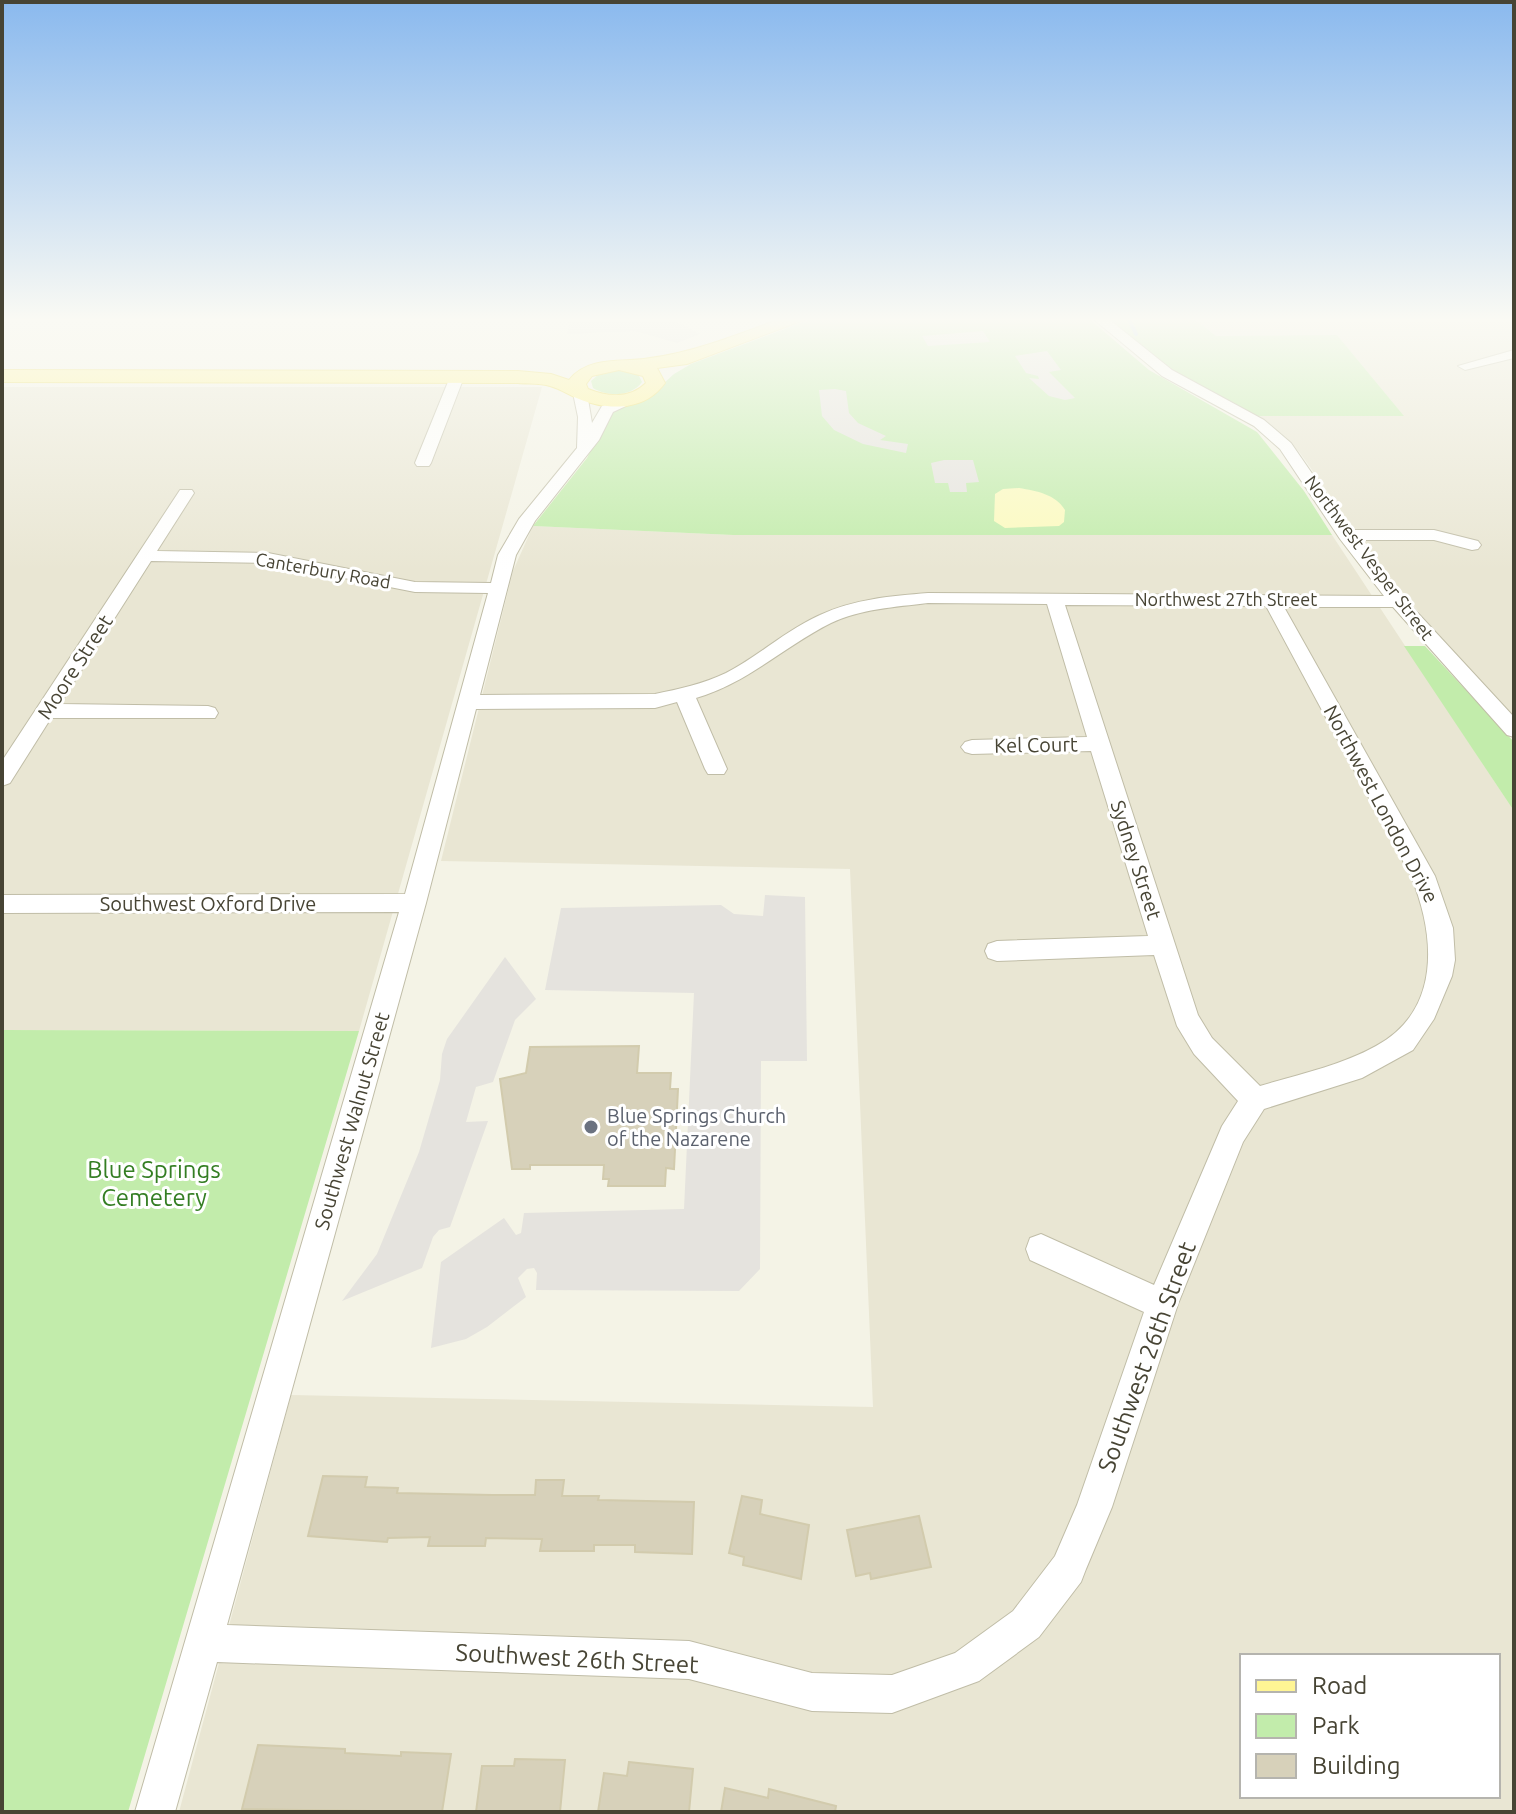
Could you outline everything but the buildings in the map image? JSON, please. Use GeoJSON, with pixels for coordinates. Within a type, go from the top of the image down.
{"type":"FeatureCollection","features":[{"type":"Feature","properties":{"kind":"street"},"geometry":{"type":"LineString","coordinates":[[423,463],[447,402]]}},
{"type":"Feature","properties":{"kind":"street"},"geometry":{"type":"LineString","coordinates":[[581,402],[585,417],[583,448]]}},
{"type":"Feature","properties":{"kind":"street","name":"Southwest Walnut Street"},"geometry":{"type":"LineString","coordinates":[[155,1812],[414,903],[497,588],[515,537],[595,434],[607,409],[627,402]]}},
{"type":"Feature","properties":{"kind":"street","name":"Northwest Vesper Street"},"geometry":{"type":"LineString","coordinates":[[1217,402],[1273,434],[1286,446],[1346,535],[1398,602],[1514,730]]}},
{"type":"Feature","properties":{"kind":"street","name":"Moore Street"},"geometry":{"type":"LineString","coordinates":[[2,778],[186,493]]}},
{"type":"Feature","properties":{"kind":"street"},"geometry":{"type":"LineString","coordinates":[[1346,535],[1434,535],[1472,545]]}},
{"type":"Feature","properties":{"kind":"street","name":"Canterbury Road"},"geometry":{"type":"LineString","coordinates":[[148,556],[268,558],[415,587],[497,588]]}},
{"type":"Feature","properties":{"kind":"street","name":"Northwest 27th Street"},"geometry":{"type":"LineString","coordinates":[[467,702],[655,701],[740,674],[814,625],[838,614],[890,602],[928,598],[1398,602]]}},
{"type":"Feature","properties":{"kind":"street","name":"Sydney Street"},"geometry":{"type":"LineString","coordinates":[[1054,599],[1186,1018],[1203,1046],[1255,1100]]}},
{"type":"Feature","properties":{"kind":"street","name":"Northwest London Drive"},"geometry":{"type":"LineString","coordinates":[[1255,1100],[1364,1065],[1406,1041],[1441,980],[1443,944],[1437,908],[1423,876],[1272,601]]}},
{"type":"Feature","properties":{"kind":"street"},"geometry":{"type":"LineString","coordinates":[[684,694],[716,769]]}},
{"type":"Feature","properties":{"kind":"street"},"geometry":{"type":"LineString","coordinates":[[45,711],[208,713]]}},
{"type":"Feature","properties":{"kind":"street","name":"Kel Court"},"geometry":{"type":"LineString","coordinates":[[972,747],[1100,744]]}},
{"type":"Feature","properties":{"kind":"street","name":"Southwest Oxford Drive"},"geometry":{"type":"LineString","coordinates":[[2,904],[414,903]]}},
{"type":"Feature","properties":{"kind":"street"},"geometry":{"type":"LineString","coordinates":[[997,951],[1163,945]]}},
{"type":"Feature","properties":{"kind":"street","name":"Southwest 26th Street"},"geometry":{"type":"LineString","coordinates":[[201,1643],[689,1660],[812,1692],[892,1694],[966,1668],[1026,1624],[1068,1569],[1094,1507],[1162,1304],[1232,1135],[1255,1100]]}},
{"type":"Feature","properties":{"kind":"street"},"geometry":{"type":"LineString","coordinates":[[1041,1249],[1162,1304]]}},
{"type":"Feature","properties":{"kind":"shaded area"},"geometry":{"type":"Polygon","coordinates":[[[2,402],[538,402],[359,1031],[2,1030],[2,402]]]}},
{"type":"Feature","properties":{"kind":"shaded area"},"geometry":{"type":"Polygon","coordinates":[[[820,402],[847,402],[849,413],[858,423],[886,436],[880,440],[908,444],[906,453],[863,444],[834,430],[822,416],[820,402]]]}},
{"type":"Feature","properties":{"kind":"shaded area"},"geometry":{"type":"Polygon","coordinates":[[[1392,402],[1514,402],[1514,717],[1437,634],[1373,556],[1300,453],[1279,432],[1255,416],[1403,415],[1392,402]]]}},
{"type":"Feature","properties":{"kind":"shaded area"},"geometry":{"type":"Polygon","coordinates":[[[973,460],[979,482],[966,483],[967,492],[950,492],[948,483],[935,483],[931,463],[973,460]]]}},
{"type":"Feature","properties":{"kind":"shaded area"},"geometry":{"type":"Polygon","coordinates":[[[533,526],[733,535],[1332,535],[1514,811],[1514,1812],[179,1812],[291,1395],[873,1407],[850,869],[441,861],[513,571],[533,526]]]}},
{"type":"Feature","properties":{"kind":"shaded area"},"geometry":{"type":"Polygon","coordinates":[[[765,895],[805,897],[807,1061],[761,1061],[760,1269],[739,1291],[536,1290],[537,1273],[534,1268],[527,1269],[518,1278],[526,1297],[466,1339],[431,1348],[441,1262],[504,1218],[516,1235],[521,1233],[524,1213],[684,1209],[694,993],[545,990],[561,908],[721,905],[734,914],[763,916],[765,895]]]}},
{"type":"Feature","properties":{"kind":"shaded area"},"geometry":{"type":"Polygon","coordinates":[[[505,957],[536,999],[515,1020],[493,1082],[476,1087],[466,1122],[488,1121],[450,1227],[439,1230],[433,1237],[422,1268],[342,1301],[377,1254],[419,1152],[440,1080],[442,1054],[447,1039],[505,957]]]}},
{"type":"Feature","properties":{"kind":"green space"},"geometry":{"type":"Polygon","coordinates":[[[634,402],[1204,402],[1257,432],[1304,491],[1332,535],[733,535],[533,526],[587,458],[609,414],[634,402]]]}},
{"type":"Feature","properties":{"kind":"green space"},"geometry":{"type":"Polygon","coordinates":[[[1229,402],[1392,402],[1404,416],[1255,416],[1229,402]]]}},
{"type":"Feature","properties":{"kind":"green space"},"geometry":{"type":"Polygon","coordinates":[[[1404,646],[1425,646],[1514,742],[1514,811],[1404,646]]]}},
{"type":"Feature","properties":{"kind":"green space","name":"Blue Springs Cemetery"},"geometry":{"type":"Polygon","coordinates":[[[2,1030],[359,1031],[128,1812],[2,1812],[2,1030]]]}},
{"type":"Feature","properties":{"kind":"sand"},"geometry":{"type":"Polygon","coordinates":[[[1019,488],[1056,500],[1065,510],[1064,522],[1059,526],[1005,528],[994,521],[995,494],[1003,489],[1019,488]]]}},
{"type":"Feature","properties":{"kind":"place","name":"Blue Springs Church of the Nazarene"},"geometry":{"type":"Point","coordinates":[591,1127]}}]}
